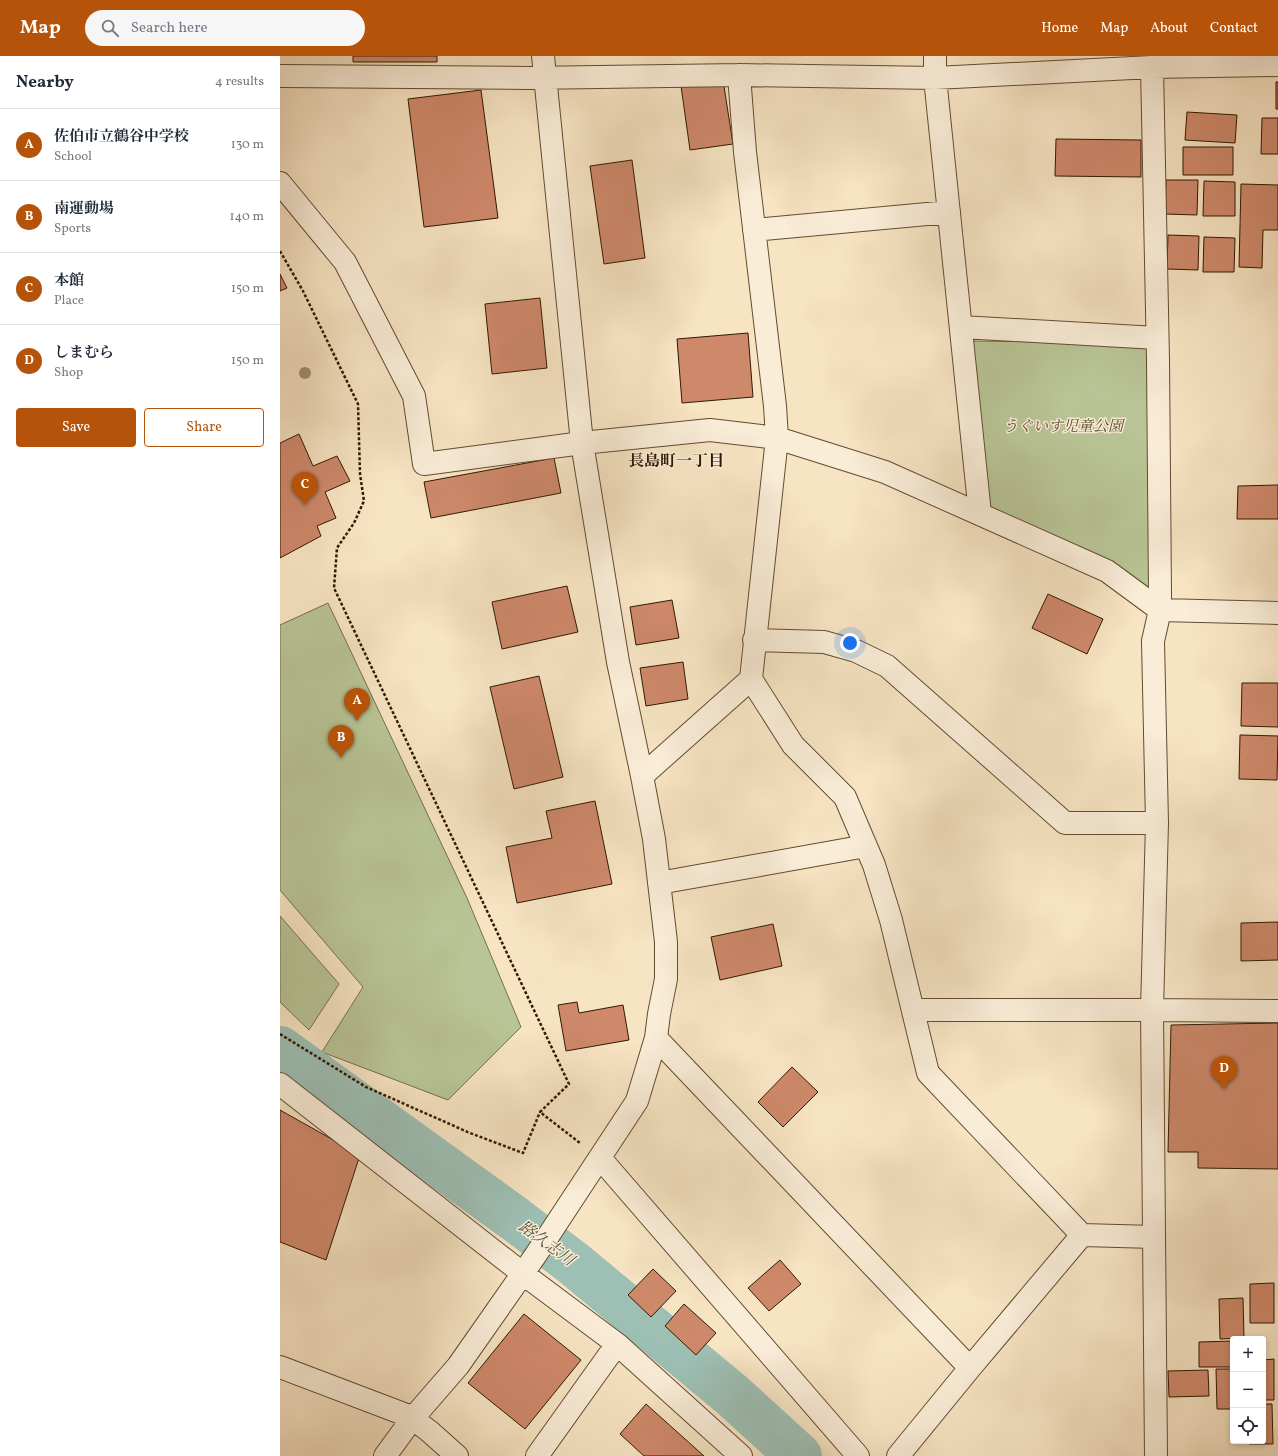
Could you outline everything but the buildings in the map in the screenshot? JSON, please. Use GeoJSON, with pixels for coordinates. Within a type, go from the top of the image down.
{"type":"FeatureCollection","features":[{"type":"Feature","properties":{"kind":"street"},"geometry":{"type":"LineString","coordinates":[[385,1456],[412,1419],[458,1366],[535,1256],[637,1101],[656,1038],[666,979],[666,942],[654,839],[618,662],[582,443],[543,56]]}},
{"type":"Feature","properties":{"kind":"street"},"geometry":{"type":"LineString","coordinates":[[934,56],[935,78],[980,514]]}},
{"type":"Feature","properties":{"kind":"street"},"geometry":{"type":"LineString","coordinates":[[280,76],[545,77],[739,75],[935,78],[1152,67],[1278,65]]}},
{"type":"Feature","properties":{"kind":"street"},"geometry":{"type":"LineString","coordinates":[[1152,67],[1160,610],[1153,641],[1157,823],[1152,1010],[1156,1456]]}},
{"type":"Feature","properties":{"kind":"street"},"geometry":{"type":"LineString","coordinates":[[739,75],[745,152],[776,406],[777,438],[750,679],[793,745],[845,797],[874,865],[891,920],[928,1072],[1082,1235],[1154,1237]]}},
{"type":"Feature","properties":{"kind":"street"},"geometry":{"type":"LineString","coordinates":[[280,183],[345,262],[414,396],[424,464],[582,443],[710,430],[777,438],[886,472],[980,514],[1108,572],[1160,610],[1278,613]]}},
{"type":"Feature","properties":{"kind":"street"},"geometry":{"type":"LineString","coordinates":[[754,230],[949,212]]}},
{"type":"Feature","properties":{"kind":"street"},"geometry":{"type":"LineString","coordinates":[[961,327],[1157,338]]}},
{"type":"Feature","properties":{"kind":"street"},"geometry":{"type":"LineString","coordinates":[[754,640],[824,642],[856,651],[887,666],[1065,823],[1157,823]]}},
{"type":"Feature","properties":{"kind":"street"},"geometry":{"type":"LineString","coordinates":[[642,776],[750,679]]}},
{"type":"Feature","properties":{"kind":"street"},"geometry":{"type":"LineString","coordinates":[[659,883],[866,846]]}},
{"type":"Feature","properties":{"kind":"street"},"geometry":{"type":"LineString","coordinates":[[913,1010],[1278,1011]]}},
{"type":"Feature","properties":{"kind":"street"},"geometry":{"type":"LineString","coordinates":[[656,1038],[970,1368]]}},
{"type":"Feature","properties":{"kind":"street"},"geometry":{"type":"LineString","coordinates":[[280,1084],[522,1273],[617,1344],[741,1456]]}},
{"type":"Feature","properties":{"kind":"street"},"geometry":{"type":"LineString","coordinates":[[600,1158],[858,1456]]}},
{"type":"Feature","properties":{"kind":"street"},"geometry":{"type":"LineString","coordinates":[[898,1456],[1082,1235]]}},
{"type":"Feature","properties":{"kind":"street"},"geometry":{"type":"LineString","coordinates":[[537,1456],[617,1344]]}},
{"type":"Feature","properties":{"kind":"street"},"geometry":{"type":"LineString","coordinates":[[280,1367],[344,1390],[409,1416],[429,1431],[457,1456]]}},
{"type":"Feature","properties":{"kind":"path"},"geometry":{"type":"LineString","coordinates":[[280,251],[303,291],[358,404],[360,474],[364,501],[354,523],[337,548],[334,588],[569,1084],[540,1112],[523,1153],[470,1133],[366,1087],[280,1034]]}},
{"type":"Feature","properties":{"kind":"path"},"geometry":{"type":"LineString","coordinates":[[540,1112],[600,1158]]}},
{"type":"Feature","properties":{"kind":"green space","name":"うぐいす児童公園"},"geometry":{"type":"Polygon","coordinates":[[[968,341],[1147,343],[1154,591],[987,512],[968,341]]]}},
{"type":"Feature","properties":{"kind":"green space"},"geometry":{"type":"Polygon","coordinates":[[[328,603],[467,898],[521,1027],[448,1100],[322,1052],[363,987],[280,890],[280,625],[328,603]]]}},
{"type":"Feature","properties":{"kind":"green space"},"geometry":{"type":"Polygon","coordinates":[[[280,916],[339,984],[309,1030],[280,1002],[280,916]]]}},
{"type":"Feature","properties":{"kind":"waterway","name":"路久志川"},"geometry":{"type":"LineString","coordinates":[[280,1049],[515,1219],[573,1263],[732,1395],[799,1456]]}},
{"type":"Feature","properties":{"kind":"place","name":"本館"},"geometry":{"type":"Point","coordinates":[305,505]}},
{"type":"Feature","properties":{"kind":"place","name":"佐伯市立鶴谷中学校"},"geometry":{"type":"Point","coordinates":[357,721]}},
{"type":"Feature","properties":{"kind":"place","name":"南運動場"},"geometry":{"type":"Point","coordinates":[341,758]}},
{"type":"Feature","properties":{"kind":"place","name":"しまむら"},"geometry":{"type":"Point","coordinates":[1224,1089]}},
{"type":"Feature","properties":{"kind":"district","name":"長島町一丁目"},"geometry":{"type":"Point","coordinates":[676,462]}}]}
